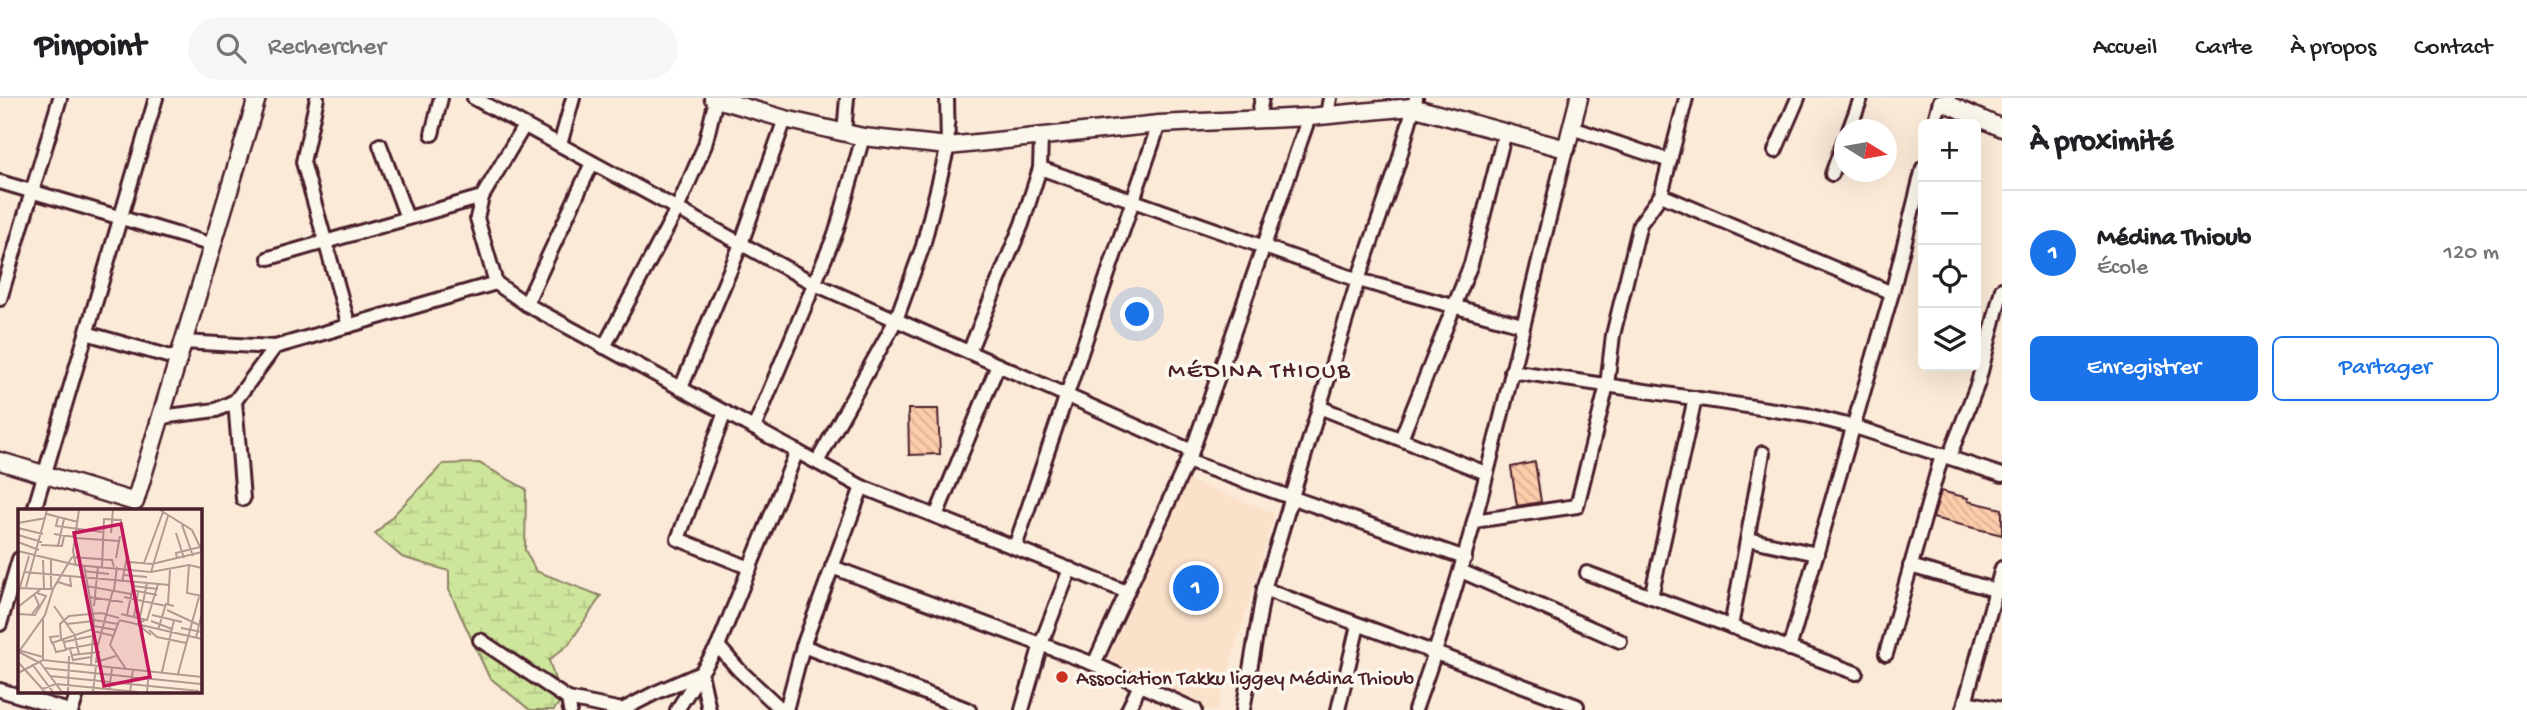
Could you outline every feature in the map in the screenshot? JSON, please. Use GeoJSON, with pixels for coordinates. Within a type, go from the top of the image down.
{"type":"FeatureCollection","features":[{"type":"Feature","properties":{"kind":"street"},"geometry":{"type":"LineString","coordinates":[[0,299],[60,98]]}},
{"type":"Feature","properties":{"kind":"street"},"geometry":{"type":"LineString","coordinates":[[34,509],[156,98]]}},
{"type":"Feature","properties":{"kind":"street"},"geometry":{"type":"LineString","coordinates":[[0,461],[134,506],[257,98]]}},
{"type":"Feature","properties":{"kind":"street"},"geometry":{"type":"LineString","coordinates":[[317,98],[303,162],[349,326]]}},
{"type":"Feature","properties":{"kind":"street"},"geometry":{"type":"LineString","coordinates":[[432,134],[441,98]]}},
{"type":"Feature","properties":{"kind":"street"},"geometry":{"type":"LineString","coordinates":[[474,98],[815,284],[1067,396],[1190,456],[1291,497],[1465,558]]}},
{"type":"Feature","properties":{"kind":"street"},"geometry":{"type":"LineString","coordinates":[[560,145],[573,98]]}},
{"type":"Feature","properties":{"kind":"street"},"geometry":{"type":"LineString","coordinates":[[604,347],[677,209],[705,145],[714,98],[748,103],[785,119],[863,137],[948,146],[1159,124],[1309,117],[1414,103],[1566,149]]}},
{"type":"Feature","properties":{"kind":"street"},"geometry":{"type":"LineString","coordinates":[[844,133],[847,98]]}},
{"type":"Feature","properties":{"kind":"street"},"geometry":{"type":"LineString","coordinates":[[817,462],[896,320],[923,246],[948,146],[947,98]]}},
{"type":"Feature","properties":{"kind":"street"},"geometry":{"type":"LineString","coordinates":[[1258,119],[1262,98]]}},
{"type":"Feature","properties":{"kind":"street"},"geometry":{"type":"LineString","coordinates":[[1326,115],[1331,98]]}},
{"type":"Feature","properties":{"kind":"street"},"geometry":{"type":"LineString","coordinates":[[1419,709],[1465,558],[1579,98]]}},
{"type":"Feature","properties":{"kind":"street"},"geometry":{"type":"LineString","coordinates":[[1474,521],[1577,506],[1607,385],[1613,335],[1640,224],[1661,195],[1686,98]]}},
{"type":"Feature","properties":{"kind":"street"},"geometry":{"type":"LineString","coordinates":[[1775,151],[1798,98]]}},
{"type":"Feature","properties":{"kind":"street"},"geometry":{"type":"LineString","coordinates":[[1853,119],[1861,98]]}},
{"type":"Feature","properties":{"kind":"street"},"geometry":{"type":"LineString","coordinates":[[1936,119],[1942,100],[2002,128]]}},
{"type":"Feature","properties":{"kind":"street"},"geometry":{"type":"LineString","coordinates":[[1243,710],[1264,589],[1358,280],[1398,164],[1414,103]]}},
{"type":"Feature","properties":{"kind":"street"},"geometry":{"type":"LineString","coordinates":[[1094,664],[1190,456],[1309,117]]}},
{"type":"Feature","properties":{"kind":"street"},"geometry":{"type":"LineString","coordinates":[[681,388],[741,244],[785,119]]}},
{"type":"Feature","properties":{"kind":"street"},"geometry":{"type":"LineString","coordinates":[[1015,547],[1159,124]]}},
{"type":"Feature","properties":{"kind":"street"},"geometry":{"type":"LineString","coordinates":[[524,126],[482,197],[477,218],[496,283],[526,304],[862,487],[1127,592]]}},
{"type":"Feature","properties":{"kind":"street"},"geometry":{"type":"LineString","coordinates":[[1572,128],[1670,161]]}},
{"type":"Feature","properties":{"kind":"street"},"geometry":{"type":"LineString","coordinates":[[1401,439],[1471,264],[1506,132]]}},
{"type":"Feature","properties":{"kind":"street"},"geometry":{"type":"LineString","coordinates":[[754,428],[836,232],[863,137]]}},
{"type":"Feature","properties":{"kind":"street"},"geometry":{"type":"LineString","coordinates":[[969,352],[1022,224],[1040,168],[1041,137]]}},
{"type":"Feature","properties":{"kind":"street"},"geometry":{"type":"LineString","coordinates":[[380,145],[407,218]]}},
{"type":"Feature","properties":{"kind":"street"},"geometry":{"type":"LineString","coordinates":[[526,304],[592,163]]}},
{"type":"Feature","properties":{"kind":"street"},"geometry":{"type":"LineString","coordinates":[[1040,168],[1358,280],[1522,325]]}},
{"type":"Feature","properties":{"kind":"street"},"geometry":{"type":"LineString","coordinates":[[1832,174],[1834,168]]}},
{"type":"Feature","properties":{"kind":"street"},"geometry":{"type":"LineString","coordinates":[[0,182],[212,245]]}},
{"type":"Feature","properties":{"kind":"street"},"geometry":{"type":"LineString","coordinates":[[1789,649],[1855,427],[1920,182]]}},
{"type":"Feature","properties":{"kind":"street"},"geometry":{"type":"LineString","coordinates":[[1661,195],[1892,293]]}},
{"type":"Feature","properties":{"kind":"street"},"geometry":{"type":"LineString","coordinates":[[269,258],[482,197]]}},
{"type":"Feature","properties":{"kind":"street"},"geometry":{"type":"LineString","coordinates":[[183,342],[275,347],[496,283]]}},
{"type":"Feature","properties":{"kind":"street"},"geometry":{"type":"LineString","coordinates":[[1886,654],[1910,566],[1945,456],[1978,383],[2002,289]]}},
{"type":"Feature","properties":{"kind":"street"},"geometry":{"type":"LineString","coordinates":[[86,334],[178,359]]}},
{"type":"Feature","properties":{"kind":"street"},"geometry":{"type":"LineString","coordinates":[[160,417],[216,410],[235,401],[275,347]]}},
{"type":"Feature","properties":{"kind":"street"},"geometry":{"type":"LineString","coordinates":[[936,516],[998,365]]}},
{"type":"Feature","properties":{"kind":"street"},"geometry":{"type":"LineString","coordinates":[[1511,370],[1807,415],[1855,427],[2002,475]]}},
{"type":"Feature","properties":{"kind":"street"},"geometry":{"type":"LineString","coordinates":[[1651,597],[1695,398]]}},
{"type":"Feature","properties":{"kind":"street"},"geometry":{"type":"LineString","coordinates":[[235,401],[243,499]]}},
{"type":"Feature","properties":{"kind":"street"},"geometry":{"type":"LineString","coordinates":[[1319,407],[1486,473]]}},
{"type":"Feature","properties":{"kind":"street"},"geometry":{"type":"LineString","coordinates":[[725,412],[678,539],[750,568]]}},
{"type":"Feature","properties":{"kind":"street"},"geometry":{"type":"LineString","coordinates":[[677,710],[718,646],[797,451]]}},
{"type":"Feature","properties":{"kind":"street"},"geometry":{"type":"LineString","coordinates":[[1731,627],[1763,453]]}},
{"type":"Feature","properties":{"kind":"street"},"geometry":{"type":"LineString","coordinates":[[718,646],[738,670],[784,710],[803,646],[862,487]]}},
{"type":"Feature","properties":{"kind":"street"},"geometry":{"type":"LineString","coordinates":[[1748,539],[1817,554]]}},
{"type":"Feature","properties":{"kind":"street"},"geometry":{"type":"LineString","coordinates":[[0,624],[18,562]]}},
{"type":"Feature","properties":{"kind":"street"},"geometry":{"type":"LineString","coordinates":[[1910,566],[1999,591]]}},
{"type":"Feature","properties":{"kind":"street"},"geometry":{"type":"LineString","coordinates":[[832,567],[1094,664],[1191,709]]}},
{"type":"Feature","properties":{"kind":"street"},"geometry":{"type":"LineString","coordinates":[[2002,568],[1999,591],[1964,706],[2002,709]]}},
{"type":"Feature","properties":{"kind":"street"},"geometry":{"type":"LineString","coordinates":[[1022,710],[1041,644],[1070,569]]}},
{"type":"Feature","properties":{"kind":"street"},"geometry":{"type":"LineString","coordinates":[[1461,571],[1620,641]]}},
{"type":"Feature","properties":{"kind":"street"},"geometry":{"type":"LineString","coordinates":[[1587,573],[1856,673]]}},
{"type":"Feature","properties":{"kind":"street"},"geometry":{"type":"LineString","coordinates":[[1264,589],[1577,706]]}},
{"type":"Feature","properties":{"kind":"street"},"geometry":{"type":"LineString","coordinates":[[1338,710],[1358,625]]}},
{"type":"Feature","properties":{"kind":"street"},"geometry":{"type":"LineString","coordinates":[[480,640],[569,705],[622,710],[655,692],[701,673]]}},
{"type":"Feature","properties":{"kind":"street"},"geometry":{"type":"LineString","coordinates":[[803,646],[969,710]]}},
{"type":"Feature","properties":{"kind":"street"},"geometry":{"type":"LineString","coordinates":[[701,673],[709,710]]}},
{"type":"Feature","properties":{"kind":"street"},"geometry":{"type":"LineString","coordinates":[[1128,710],[1140,685]]}},
{"type":"Feature","properties":{"kind":"street"},"geometry":{"type":"LineString","coordinates":[[0,690],[66,710]]}},
{"type":"Feature","properties":{"kind":"street"},"geometry":{"type":"LineString","coordinates":[[72,710],[78,692]]}},
{"type":"Feature","properties":{"kind":"shaded area"},"geometry":{"type":"Polygon","coordinates":[[[1188,480],[1275,513],[1217,710],[1207,710],[1105,664],[1188,480]]]}},
{"type":"Feature","properties":{"kind":"green space"},"geometry":{"type":"Polygon","coordinates":[[[479,463],[526,489],[525,550],[536,571],[601,596],[569,644],[549,660],[561,700],[554,710],[530,710],[489,677],[449,590],[449,571],[402,557],[375,534],[443,464],[479,463]]]}},
{"type":"Feature","properties":{"kind":"building"},"geometry":{"type":"Polygon","coordinates":[[[908,409],[938,409],[940,454],[909,455],[908,409]]]}},
{"type":"Feature","properties":{"kind":"building"},"geometry":{"type":"Polygon","coordinates":[[[1535,462],[1541,502],[1517,506],[1511,467],[1535,462]]]}},
{"type":"Feature","properties":{"kind":"building"},"geometry":{"type":"Polygon","coordinates":[[[1941,491],[2002,509],[2002,535],[1933,518],[1941,491]]]}},
{"type":"Feature","properties":{"kind":"place","name":"Médina Thioub"},"geometry":{"type":"Point","coordinates":[1196,588]}},
{"type":"Feature","properties":{"kind":"place","name":"Association Takku liggey Médina Thioub"},"geometry":{"type":"Point","coordinates":[1062,677]}},
{"type":"Feature","properties":{"kind":"district","name":"MÉDINA THIOUB"},"geometry":{"type":"Point","coordinates":[1260,369]}}]}
